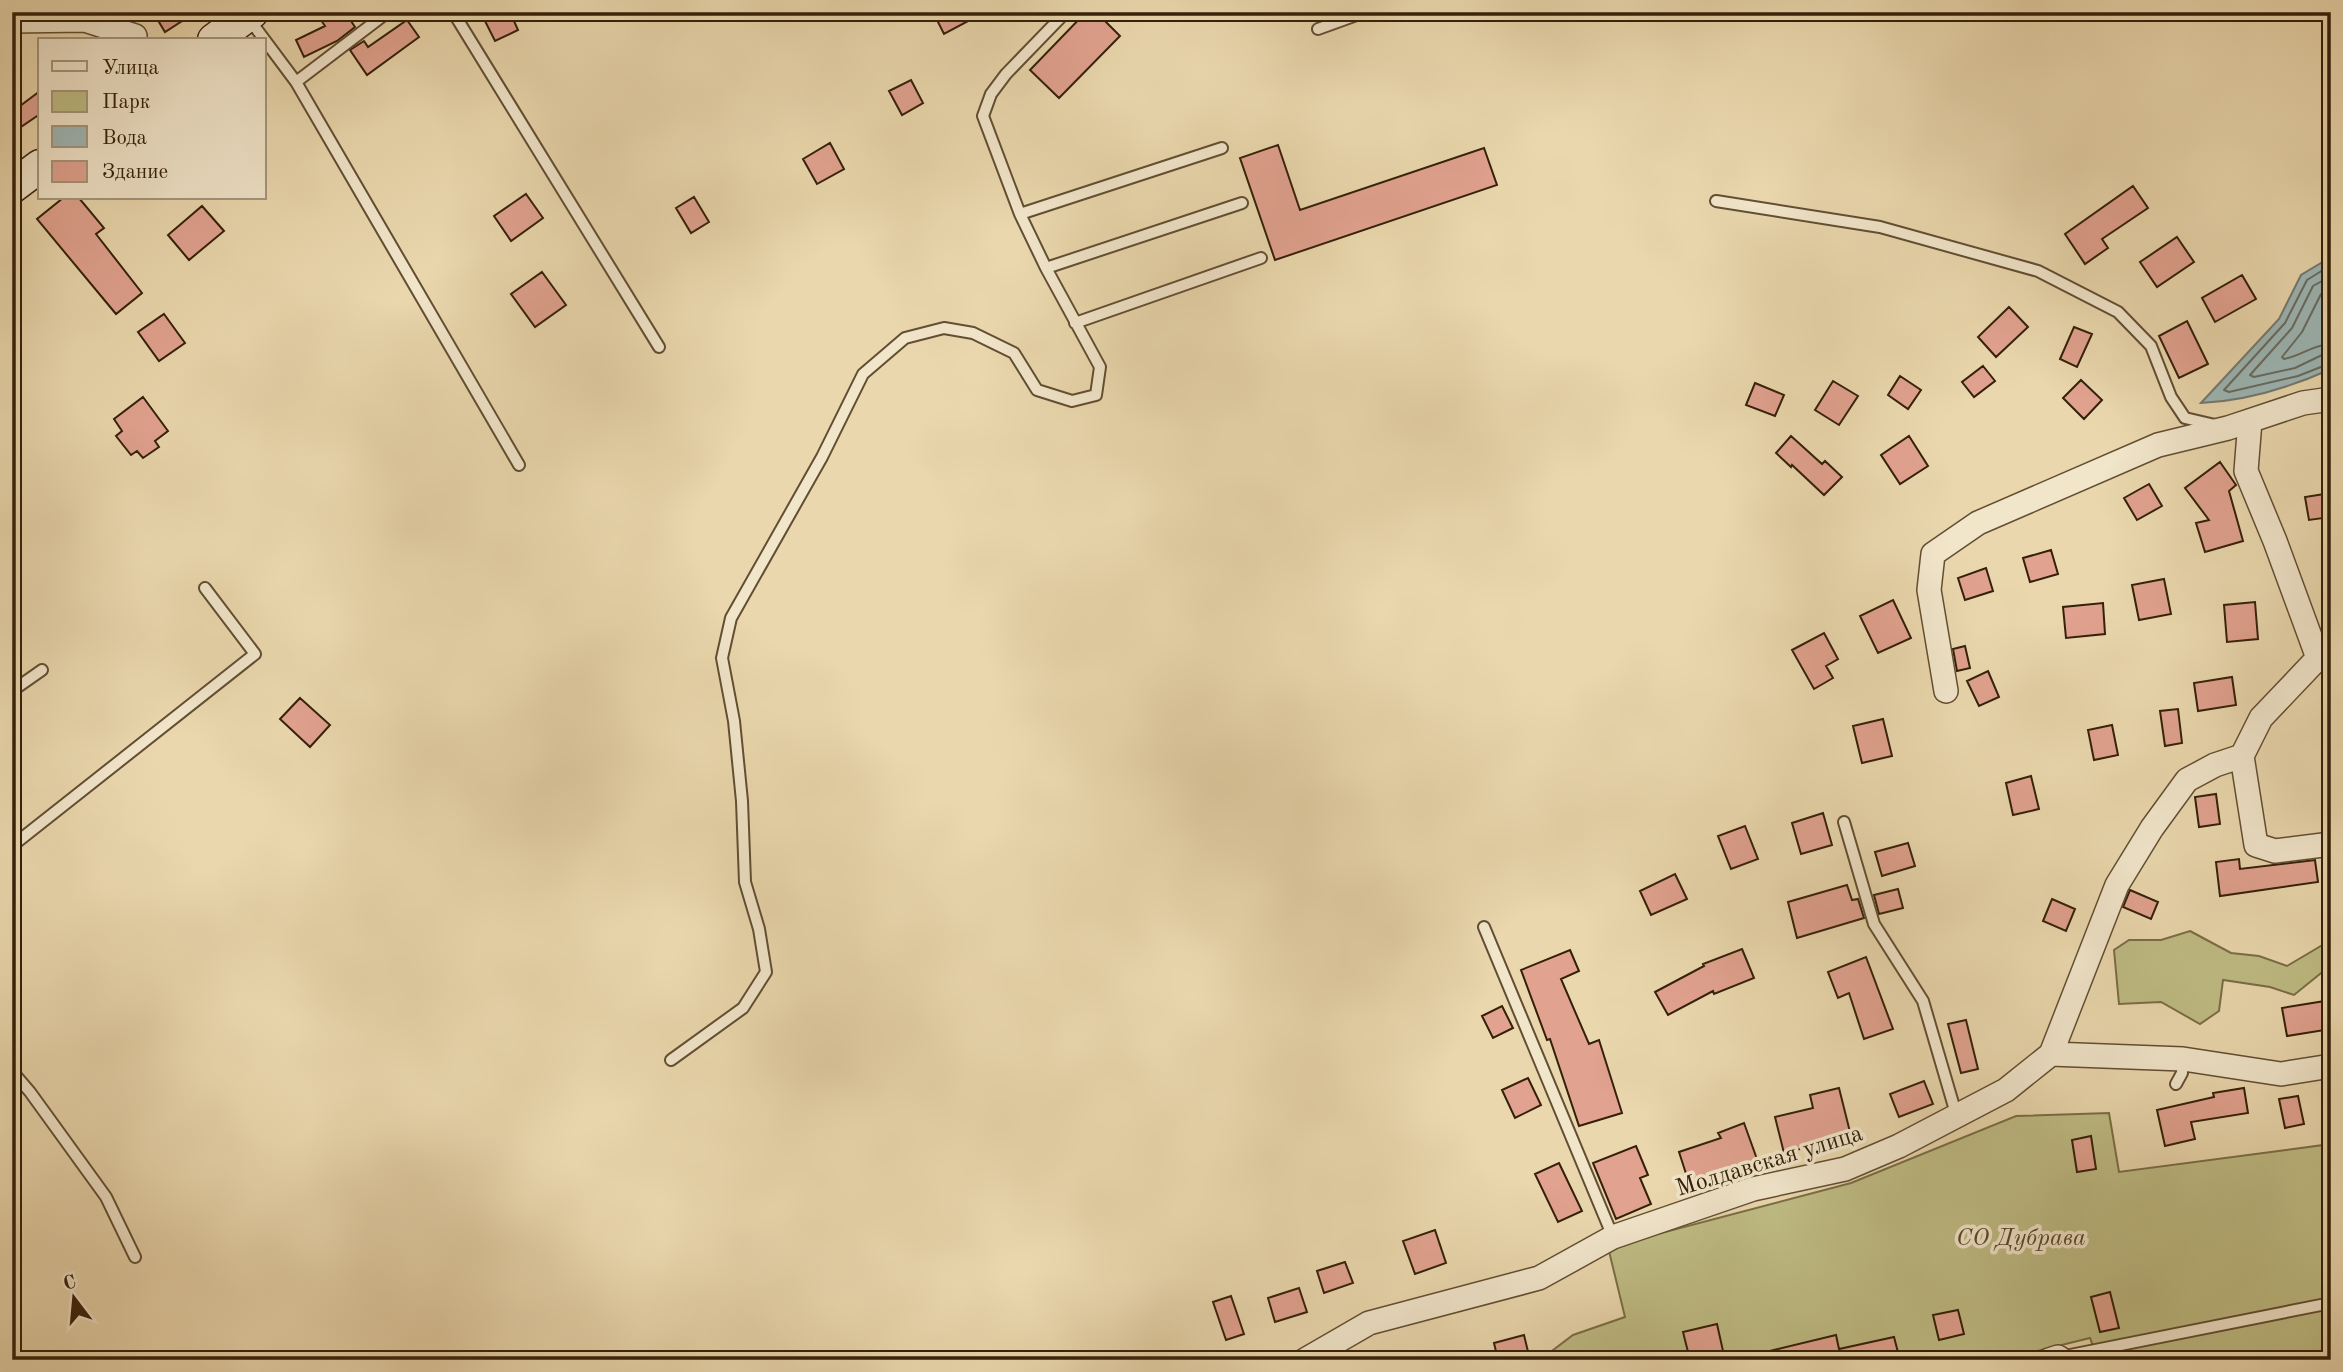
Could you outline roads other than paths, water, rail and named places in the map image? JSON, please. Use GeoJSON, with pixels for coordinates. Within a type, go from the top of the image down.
{"type":"FeatureCollection","features":[{"type":"Feature","properties":{"kind":"main road"},"geometry":{"type":"LineString","coordinates":[[217,38],[250,14]]}},
{"type":"Feature","properties":{"kind":"main road"},"geometry":{"type":"LineString","coordinates":[[12,187],[38,168]]}},
{"type":"Feature","properties":{"kind":"street"},"geometry":{"type":"LineString","coordinates":[[128,12],[137,38]]}},
{"type":"Feature","properties":{"kind":"street"},"geometry":{"type":"LineString","coordinates":[[12,21],[85,20],[137,38]]}},
{"type":"Feature","properties":{"kind":"street"},"geometry":{"type":"LineString","coordinates":[[1946,691],[1929,590],[1933,554],[1978,523],[2158,445],[2239,425],[2303,403],[2331,400]]}},
{"type":"Feature","properties":{"kind":"street"},"geometry":{"type":"LineString","coordinates":[[2239,425],[2246,471],[2325,656],[2261,718],[2242,756],[2256,845],[2275,851],[2331,844]]}},
{"type":"Feature","properties":{"kind":"street"},"geometry":{"type":"LineString","coordinates":[[2242,756],[2215,765],[2187,780],[2152,828],[2117,885],[2051,1054],[2183,1059],[2281,1074],[2331,1066]]}},
{"type":"Feature","properties":{"kind":"street","name":"Молдавская улица"},"geometry":{"type":"LineString","coordinates":[[1305,1360],[1369,1324],[1539,1278],[1612,1237],[1753,1189],[1846,1169],[1957,1117],[2006,1090],[2051,1054]]}},
{"type":"Feature","properties":{"kind":"lane"},"geometry":{"type":"LineString","coordinates":[[296,82],[388,12]]}},
{"type":"Feature","properties":{"kind":"lane"},"geometry":{"type":"LineString","coordinates":[[453,12],[659,347]]}},
{"type":"Feature","properties":{"kind":"lane"},"geometry":{"type":"LineString","coordinates":[[670,1060],[743,1008],[766,972],[759,929],[745,882],[742,801],[734,721],[722,658],[731,618],[822,457],[863,374],[905,338],[944,328],[972,332],[1014,353],[1037,390],[1072,401],[1096,395],[1100,367],[1020,214],[984,116],[992,94],[1006,74],[1066,12]]}},
{"type":"Feature","properties":{"kind":"lane"},"geometry":{"type":"LineString","coordinates":[[1318,29],[1365,12]]}},
{"type":"Feature","properties":{"kind":"lane"},"geometry":{"type":"LineString","coordinates":[[250,14],[296,82],[519,465]]}},
{"type":"Feature","properties":{"kind":"lane"},"geometry":{"type":"LineString","coordinates":[[1020,214],[1223,148]]}},
{"type":"Feature","properties":{"kind":"lane"},"geometry":{"type":"LineString","coordinates":[[1716,201],[1880,227],[2038,271],[2118,312],[2151,346],[2171,397],[2185,418],[2239,425]]}},
{"type":"Feature","properties":{"kind":"lane"},"geometry":{"type":"LineString","coordinates":[[1046,268],[1242,203]]}},
{"type":"Feature","properties":{"kind":"lane"},"geometry":{"type":"LineString","coordinates":[[1075,323],[1261,258]]}},
{"type":"Feature","properties":{"kind":"lane"},"geometry":{"type":"LineString","coordinates":[[12,846],[255,654],[205,588]]}},
{"type":"Feature","properties":{"kind":"lane"},"geometry":{"type":"LineString","coordinates":[[12,691],[43,670]]}},
{"type":"Feature","properties":{"kind":"lane"},"geometry":{"type":"LineString","coordinates":[[1844,822],[1874,924],[1923,1001],[1957,1117]]}},
{"type":"Feature","properties":{"kind":"lane"},"geometry":{"type":"LineString","coordinates":[[1484,927],[1612,1237]]}},
{"type":"Feature","properties":{"kind":"lane"},"geometry":{"type":"LineString","coordinates":[[2176,1084],[2182,1073],[2183,1059]]}},
{"type":"Feature","properties":{"kind":"lane"},"geometry":{"type":"LineString","coordinates":[[12,1071],[106,1197],[135,1256]]}},
{"type":"Feature","properties":{"kind":"lane"},"geometry":{"type":"LineString","coordinates":[[2056,1359],[2331,1303]]}},
{"type":"Feature","properties":{"kind":"water"},"geometry":{"type":"Polygon","coordinates":[[[2331,257],[2331,369],[2268,392],[2201,403],[2279,319],[2301,275],[2331,257]]]}},
{"type":"Feature","properties":{"kind":"park label","name":"СО Дубрава"},"geometry":{"type":"Point","coordinates":[2021,1237]}}]}
